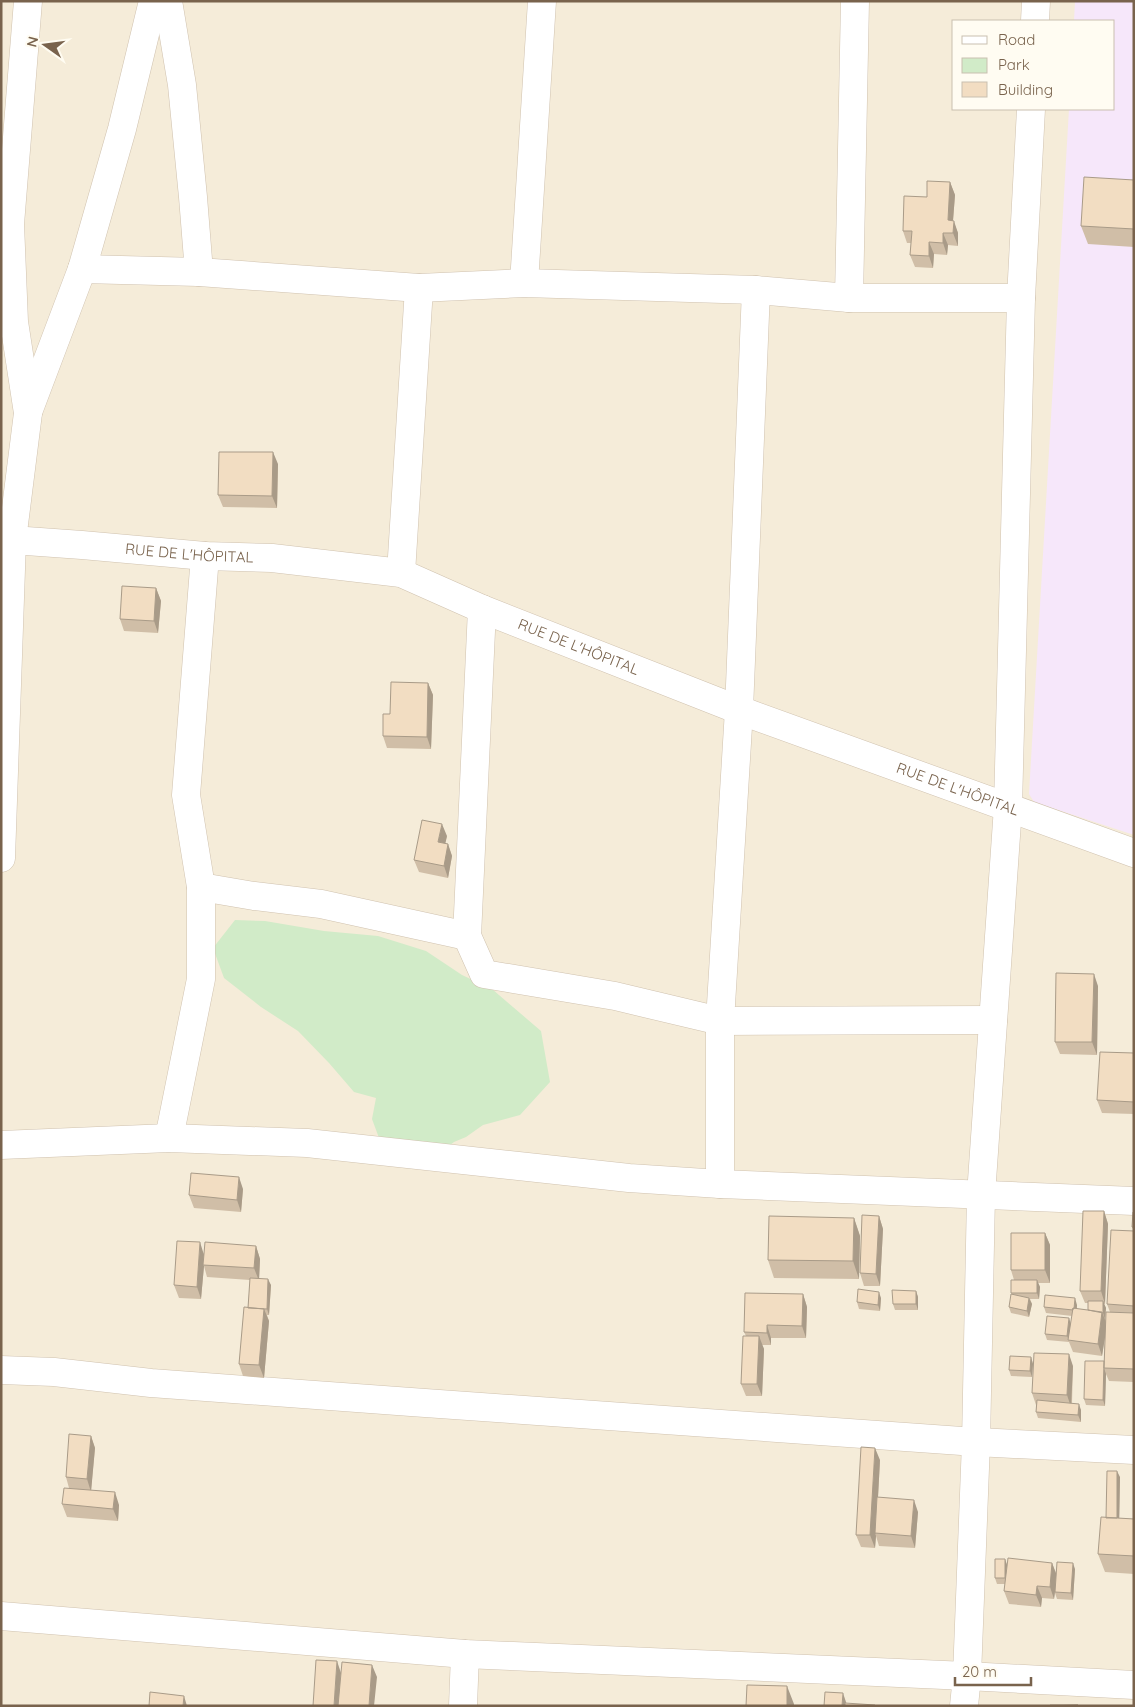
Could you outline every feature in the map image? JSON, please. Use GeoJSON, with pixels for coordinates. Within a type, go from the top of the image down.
{"type":"FeatureCollection","features":[{"type":"Feature","properties":{"kind":"street"},"geometry":{"type":"LineString","coordinates":[[28,1],[10,224],[14,322],[28,413]]}},
{"type":"Feature","properties":{"kind":"street"},"geometry":{"type":"LineString","coordinates":[[1,858],[7,541],[28,413],[82,269],[124,120],[153,1]]}},
{"type":"Feature","properties":{"kind":"street"},"geometry":{"type":"LineString","coordinates":[[168,1],[182,85],[198,272]]}},
{"type":"Feature","properties":{"kind":"street"},"geometry":{"type":"LineString","coordinates":[[524,283],[542,1]]}},
{"type":"Feature","properties":{"kind":"street"},"geometry":{"type":"LineString","coordinates":[[849,298],[855,1]]}},
{"type":"Feature","properties":{"kind":"street"},"geometry":{"type":"LineString","coordinates":[[1035,20],[1036,1]]}},
{"type":"Feature","properties":{"kind":"street"},"geometry":{"type":"LineString","coordinates":[[964,1706],[967,1676],[976,1442],[981,1195],[1008,807],[1021,298],[1031,110]]}},
{"type":"Feature","properties":{"kind":"street"},"geometry":{"type":"LineString","coordinates":[[82,269],[198,272],[419,288],[524,283],[756,290],[849,298],[1021,298]]}},
{"type":"Feature","properties":{"kind":"street"},"geometry":{"type":"LineString","coordinates":[[401,573],[419,288]]}},
{"type":"Feature","properties":{"kind":"street"},"geometry":{"type":"LineString","coordinates":[[720,1184],[720,1020],[739,710],[756,290]]}},
{"type":"Feature","properties":{"kind":"street","name":"RUE DE L'HÔPITAL"},"geometry":{"type":"LineString","coordinates":[[7,541],[82,545],[205,556],[272,558],[401,573],[482,609],[739,710],[1134,853]]}},
{"type":"Feature","properties":{"kind":"street"},"geometry":{"type":"LineString","coordinates":[[170,1138],[201,979],[201,887],[186,795],[205,556]]}},
{"type":"Feature","properties":{"kind":"street"},"geometry":{"type":"LineString","coordinates":[[482,609],[467,936],[484,974],[615,996],[720,1020],[993,1020]]}},
{"type":"Feature","properties":{"kind":"street"},"geometry":{"type":"LineString","coordinates":[[201,887],[321,904],[467,936]]}},
{"type":"Feature","properties":{"kind":"street"},"geometry":{"type":"LineString","coordinates":[[1,1145],[170,1138],[307,1143],[629,1178],[720,1184],[1134,1201]]}},
{"type":"Feature","properties":{"kind":"street"},"geometry":{"type":"LineString","coordinates":[[1,1370],[54,1372],[152,1383],[976,1442],[1134,1450]]}},
{"type":"Feature","properties":{"kind":"street"},"geometry":{"type":"LineString","coordinates":[[1,1616],[465,1654],[1134,1685]]}},
{"type":"Feature","properties":{"kind":"street"},"geometry":{"type":"LineString","coordinates":[[463,1706],[465,1654]]}},
{"type":"Feature","properties":{"kind":"shaded area"},"geometry":{"type":"Polygon","coordinates":[[[1,1],[1134,1],[1134,1706],[1,1706],[1,1]]]}},
{"type":"Feature","properties":{"kind":"shaded area"},"geometry":{"type":"Polygon","coordinates":[[[1075,1],[1134,1],[1134,835],[1034,802],[1029,794],[1069,110],[1115,110],[1115,20],[1074,20],[1075,1]]]}},
{"type":"Feature","properties":{"kind":"green space"},"geometry":{"type":"Polygon","coordinates":[[[235,920],[265,921],[324,931],[378,936],[426,951],[462,975],[492,989],[541,1031],[550,1082],[520,1115],[483,1125],[442,1151],[379,1138],[372,1119],[376,1098],[354,1092],[298,1031],[261,1007],[224,978],[213,948],[235,920]]]}},
{"type":"Feature","properties":{"kind":"building"},"geometry":{"type":"Polygon","coordinates":[[[1084,177],[1134,180],[1134,229],[1081,226],[1084,177]]]}},
{"type":"Feature","properties":{"kind":"building"},"geometry":{"type":"Polygon","coordinates":[[[927,181],[950,182],[948,220],[954,221],[953,233],[943,233],[943,243],[929,242],[929,256],[910,255],[912,231],[903,231],[904,196],[927,197],[927,181]]]}},
{"type":"Feature","properties":{"kind":"building"},"geometry":{"type":"Polygon","coordinates":[[[219,452],[273,452],[272,496],[218,495],[219,452]]]}},
{"type":"Feature","properties":{"kind":"building"},"geometry":{"type":"Polygon","coordinates":[[[122,586],[156,588],[154,621],[120,619],[122,586]]]}},
{"type":"Feature","properties":{"kind":"building"},"geometry":{"type":"Polygon","coordinates":[[[391,682],[428,683],[427,737],[383,736],[383,714],[390,714],[391,682]]]}},
{"type":"Feature","properties":{"kind":"building"},"geometry":{"type":"Polygon","coordinates":[[[422,820],[442,824],[438,842],[448,844],[444,866],[414,860],[422,820]]]}},
{"type":"Feature","properties":{"kind":"building"},"geometry":{"type":"Polygon","coordinates":[[[1056,973],[1094,974],[1092,1042],[1055,1042],[1056,973]]]}},
{"type":"Feature","properties":{"kind":"building"},"geometry":{"type":"Polygon","coordinates":[[[1100,1052],[1134,1053],[1134,1102],[1097,1100],[1100,1052]]]}},
{"type":"Feature","properties":{"kind":"building"},"geometry":{"type":"Polygon","coordinates":[[[191,1173],[239,1177],[237,1200],[189,1195],[191,1173]]]}},
{"type":"Feature","properties":{"kind":"building"},"geometry":{"type":"Polygon","coordinates":[[[1083,1211],[1104,1211],[1101,1291],[1080,1291],[1083,1211]]]}},
{"type":"Feature","properties":{"kind":"building"},"geometry":{"type":"Polygon","coordinates":[[[1133,1212],[1134,1227],[1132,1227],[1133,1212]]]}},
{"type":"Feature","properties":{"kind":"building"},"geometry":{"type":"Polygon","coordinates":[[[862,1215],[879,1216],[876,1274],[860,1273],[862,1215]]]}},
{"type":"Feature","properties":{"kind":"building"},"geometry":{"type":"Polygon","coordinates":[[[769,1216],[854,1218],[853,1261],[768,1260],[769,1216]]]}},
{"type":"Feature","properties":{"kind":"building"},"geometry":{"type":"Polygon","coordinates":[[[1111,1230],[1134,1231],[1134,1306],[1107,1304],[1111,1230]]]}},
{"type":"Feature","properties":{"kind":"building"},"geometry":{"type":"Polygon","coordinates":[[[1011,1233],[1045,1233],[1045,1270],[1011,1270],[1011,1233]]]}},
{"type":"Feature","properties":{"kind":"building"},"geometry":{"type":"Polygon","coordinates":[[[177,1241],[200,1242],[197,1287],[174,1285],[177,1241]]]}},
{"type":"Feature","properties":{"kind":"building"},"geometry":{"type":"Polygon","coordinates":[[[205,1242],[256,1246],[254,1268],[203,1265],[205,1242]]]}},
{"type":"Feature","properties":{"kind":"building"},"geometry":{"type":"Polygon","coordinates":[[[250,1278],[268,1279],[267,1309],[248,1308],[250,1278]]]}},
{"type":"Feature","properties":{"kind":"building"},"geometry":{"type":"Polygon","coordinates":[[[1011,1280],[1037,1280],[1037,1293],[1011,1293],[1011,1280]]]}},
{"type":"Feature","properties":{"kind":"building"},"geometry":{"type":"Polygon","coordinates":[[[858,1289],[879,1292],[878,1305],[857,1302],[858,1289]]]}},
{"type":"Feature","properties":{"kind":"building"},"geometry":{"type":"Polygon","coordinates":[[[892,1290],[916,1291],[916,1304],[893,1304],[892,1290]]]}},
{"type":"Feature","properties":{"kind":"building"},"geometry":{"type":"Polygon","coordinates":[[[745,1293],[803,1294],[802,1326],[767,1325],[767,1333],[744,1332],[745,1293]]]}},
{"type":"Feature","properties":{"kind":"building"},"geometry":{"type":"Polygon","coordinates":[[[1011,1294],[1029,1298],[1027,1311],[1009,1307],[1011,1294]]]}},
{"type":"Feature","properties":{"kind":"building"},"geometry":{"type":"Polygon","coordinates":[[[1045,1295],[1075,1298],[1074,1309],[1044,1307],[1045,1295]]]}},
{"type":"Feature","properties":{"kind":"building"},"geometry":{"type":"Polygon","coordinates":[[[1088,1301],[1103,1301],[1103,1313],[1088,1310],[1088,1301]]]}},
{"type":"Feature","properties":{"kind":"building"},"geometry":{"type":"Polygon","coordinates":[[[244,1307],[264,1309],[259,1365],[239,1364],[244,1307]]]}},
{"type":"Feature","properties":{"kind":"building"},"geometry":{"type":"Polygon","coordinates":[[[1073,1308],[1102,1312],[1098,1344],[1068,1340],[1073,1308]]]}},
{"type":"Feature","properties":{"kind":"building"},"geometry":{"type":"Polygon","coordinates":[[[1106,1312],[1134,1313],[1134,1369],[1104,1368],[1106,1312]]]}},
{"type":"Feature","properties":{"kind":"building"},"geometry":{"type":"Polygon","coordinates":[[[1047,1316],[1069,1318],[1067,1336],[1045,1334],[1047,1316]]]}},
{"type":"Feature","properties":{"kind":"building"},"geometry":{"type":"Polygon","coordinates":[[[743,1336],[759,1336],[757,1384],[741,1384],[743,1336]]]}},
{"type":"Feature","properties":{"kind":"building"},"geometry":{"type":"Polygon","coordinates":[[[1034,1353],[1069,1354],[1067,1395],[1032,1393],[1034,1353]]]}},
{"type":"Feature","properties":{"kind":"building"},"geometry":{"type":"Polygon","coordinates":[[[1010,1356],[1031,1357],[1030,1371],[1009,1370],[1010,1356]]]}},
{"type":"Feature","properties":{"kind":"building"},"geometry":{"type":"Polygon","coordinates":[[[1085,1361],[1104,1361],[1103,1400],[1084,1399],[1085,1361]]]}},
{"type":"Feature","properties":{"kind":"building"},"geometry":{"type":"Polygon","coordinates":[[[1037,1400],[1079,1404],[1078,1415],[1036,1412],[1037,1400]]]}},
{"type":"Feature","properties":{"kind":"building"},"geometry":{"type":"Polygon","coordinates":[[[69,1434],[91,1436],[87,1479],[66,1477],[69,1434]]]}},
{"type":"Feature","properties":{"kind":"building"},"geometry":{"type":"Polygon","coordinates":[[[861,1447],[875,1448],[870,1535],[856,1535],[861,1447]]]}},
{"type":"Feature","properties":{"kind":"building"},"geometry":{"type":"Polygon","coordinates":[[[1107,1471],[1117,1471],[1117,1518],[1106,1518],[1107,1471]]]}},
{"type":"Feature","properties":{"kind":"building"},"geometry":{"type":"Polygon","coordinates":[[[64,1488],[115,1492],[113,1509],[62,1504],[64,1488]]]}},
{"type":"Feature","properties":{"kind":"building"},"geometry":{"type":"Polygon","coordinates":[[[877,1497],[914,1500],[911,1536],[875,1533],[877,1497]]]}},
{"type":"Feature","properties":{"kind":"building"},"geometry":{"type":"Polygon","coordinates":[[[1101,1517],[1134,1519],[1134,1556],[1098,1554],[1101,1517]]]}},
{"type":"Feature","properties":{"kind":"building"},"geometry":{"type":"Polygon","coordinates":[[[1008,1558],[1052,1563],[1050,1587],[1037,1586],[1036,1595],[1004,1591],[1008,1558]]]}},
{"type":"Feature","properties":{"kind":"building"},"geometry":{"type":"Polygon","coordinates":[[[995,1559],[1005,1559],[1005,1578],[995,1578],[995,1559]]]}},
{"type":"Feature","properties":{"kind":"building"},"geometry":{"type":"Polygon","coordinates":[[[1057,1562],[1073,1563],[1071,1593],[1055,1592],[1057,1562]]]}},
{"type":"Feature","properties":{"kind":"building"},"geometry":{"type":"Polygon","coordinates":[[[316,1660],[337,1661],[334,1706],[313,1706],[316,1660]]]}},
{"type":"Feature","properties":{"kind":"building"},"geometry":{"type":"Polygon","coordinates":[[[342,1662],[372,1665],[369,1706],[338,1706],[342,1662]]]}},
{"type":"Feature","properties":{"kind":"building"},"geometry":{"type":"Polygon","coordinates":[[[747,1685],[787,1686],[787,1706],[746,1706],[747,1685]]]}},
{"type":"Feature","properties":{"kind":"building"},"geometry":{"type":"Polygon","coordinates":[[[150,1692],[184,1696],[183,1706],[149,1706],[150,1692]]]}},
{"type":"Feature","properties":{"kind":"building"},"geometry":{"type":"Polygon","coordinates":[[[825,1692],[843,1693],[842,1706],[824,1706],[825,1692]]]}},
{"type":"Feature","properties":{"kind":"building"},"geometry":{"type":"Polygon","coordinates":[[[845,1703],[875,1705],[875,1706],[845,1706],[845,1703]]]}}]}
